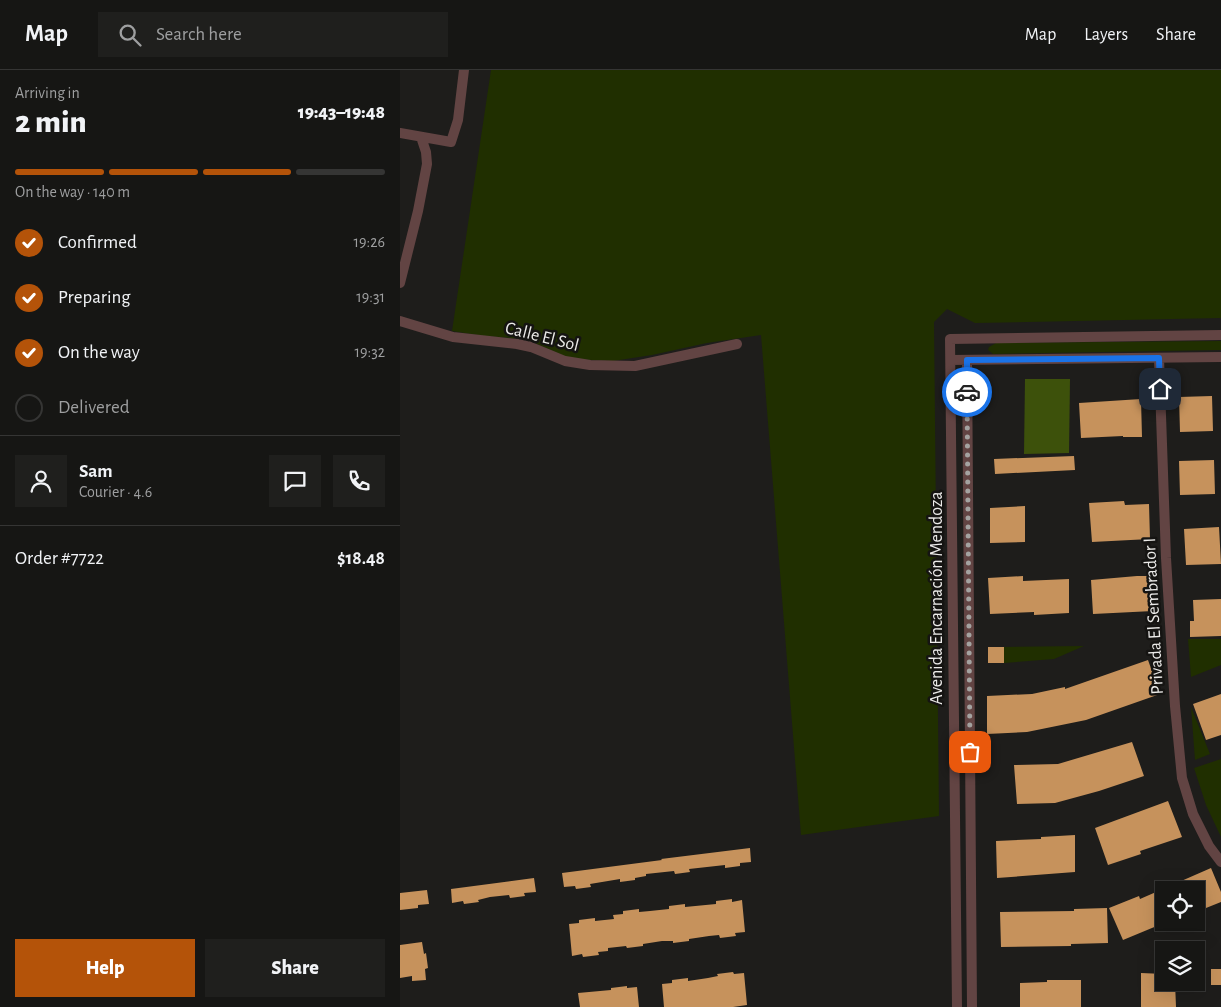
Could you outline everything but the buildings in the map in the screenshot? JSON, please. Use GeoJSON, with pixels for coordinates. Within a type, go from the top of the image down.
{"type":"FeatureCollection","features":[{"type":"Feature","properties":{"kind":"street"},"geometry":{"type":"LineString","coordinates":[[400,133],[451,142],[458,120],[464,70]]}},
{"type":"Feature","properties":{"kind":"street"},"geometry":{"type":"LineString","coordinates":[[400,282],[418,211],[427,164],[426,152],[421,137]]}},
{"type":"Feature","properties":{"kind":"street","name":"Calle El Sol"},"geometry":{"type":"LineString","coordinates":[[400,321],[453,337],[518,344],[531,347],[565,361],[590,364],[635,366],[737,344]]}},
{"type":"Feature","properties":{"kind":"street","name":"Avenida Encarnación Mendoza"},"geometry":{"type":"LineString","coordinates":[[956,1007],[950,339],[1221,335]]}},
{"type":"Feature","properties":{"kind":"street"},"geometry":{"type":"LineString","coordinates":[[951,360],[1221,357]]}},
{"type":"Feature","properties":{"kind":"street","name":"Privada El Sembrador I"},"geometry":{"type":"LineString","coordinates":[[1159,358],[1166,558],[1175,706],[1182,778],[1193,814],[1209,846],[1221,862]]}},
{"type":"Feature","properties":{"kind":"street","name":"Avenida Encarnación Mendoza"},"geometry":{"type":"LineString","coordinates":[[967,360],[972,1007]]}},
{"type":"Feature","properties":{"kind":"green space"},"geometry":{"type":"Polygon","coordinates":[[[491,70],[1221,70],[1221,318],[975,323],[947,309],[934,322],[939,816],[801,835],[761,335],[613,361],[571,359],[526,339],[484,336],[452,331],[491,70]]]}},
{"type":"Feature","properties":{"kind":"green space"},"geometry":{"type":"Polygon","coordinates":[[[1221,341],[1221,350],[993,354],[988,350],[989,347],[996,343],[1221,341]]]}},
{"type":"Feature","properties":{"kind":"green space"},"geometry":{"type":"Polygon","coordinates":[[[1025,379],[1070,379],[1069,453],[1024,454],[1025,379]]]}},
{"type":"Feature","properties":{"kind":"green space"},"geometry":{"type":"Polygon","coordinates":[[[1188,639],[1221,639],[1221,665],[1191,677],[1188,639]]]}},
{"type":"Feature","properties":{"kind":"green space"},"geometry":{"type":"Polygon","coordinates":[[[1084,646],[1054,659],[1004,663],[1004,647],[1084,646]]]}},
{"type":"Feature","properties":{"kind":"green space"},"geometry":{"type":"Polygon","coordinates":[[[1191,707],[1210,754],[1195,760],[1191,707]]]}},
{"type":"Feature","properties":{"kind":"green space"},"geometry":{"type":"Polygon","coordinates":[[[1221,759],[1221,837],[1206,805],[1194,768],[1221,759]]]}},
{"type":"Feature","properties":{"kind":"way so far"},"geometry":{"type":"LineString","coordinates":[[967,392],[970,752]]}},
{"type":"Feature","properties":{"kind":"route"},"geometry":{"type":"LineString","coordinates":[[967,392],[967,360],[1159,358],[1160,389]]}}]}
